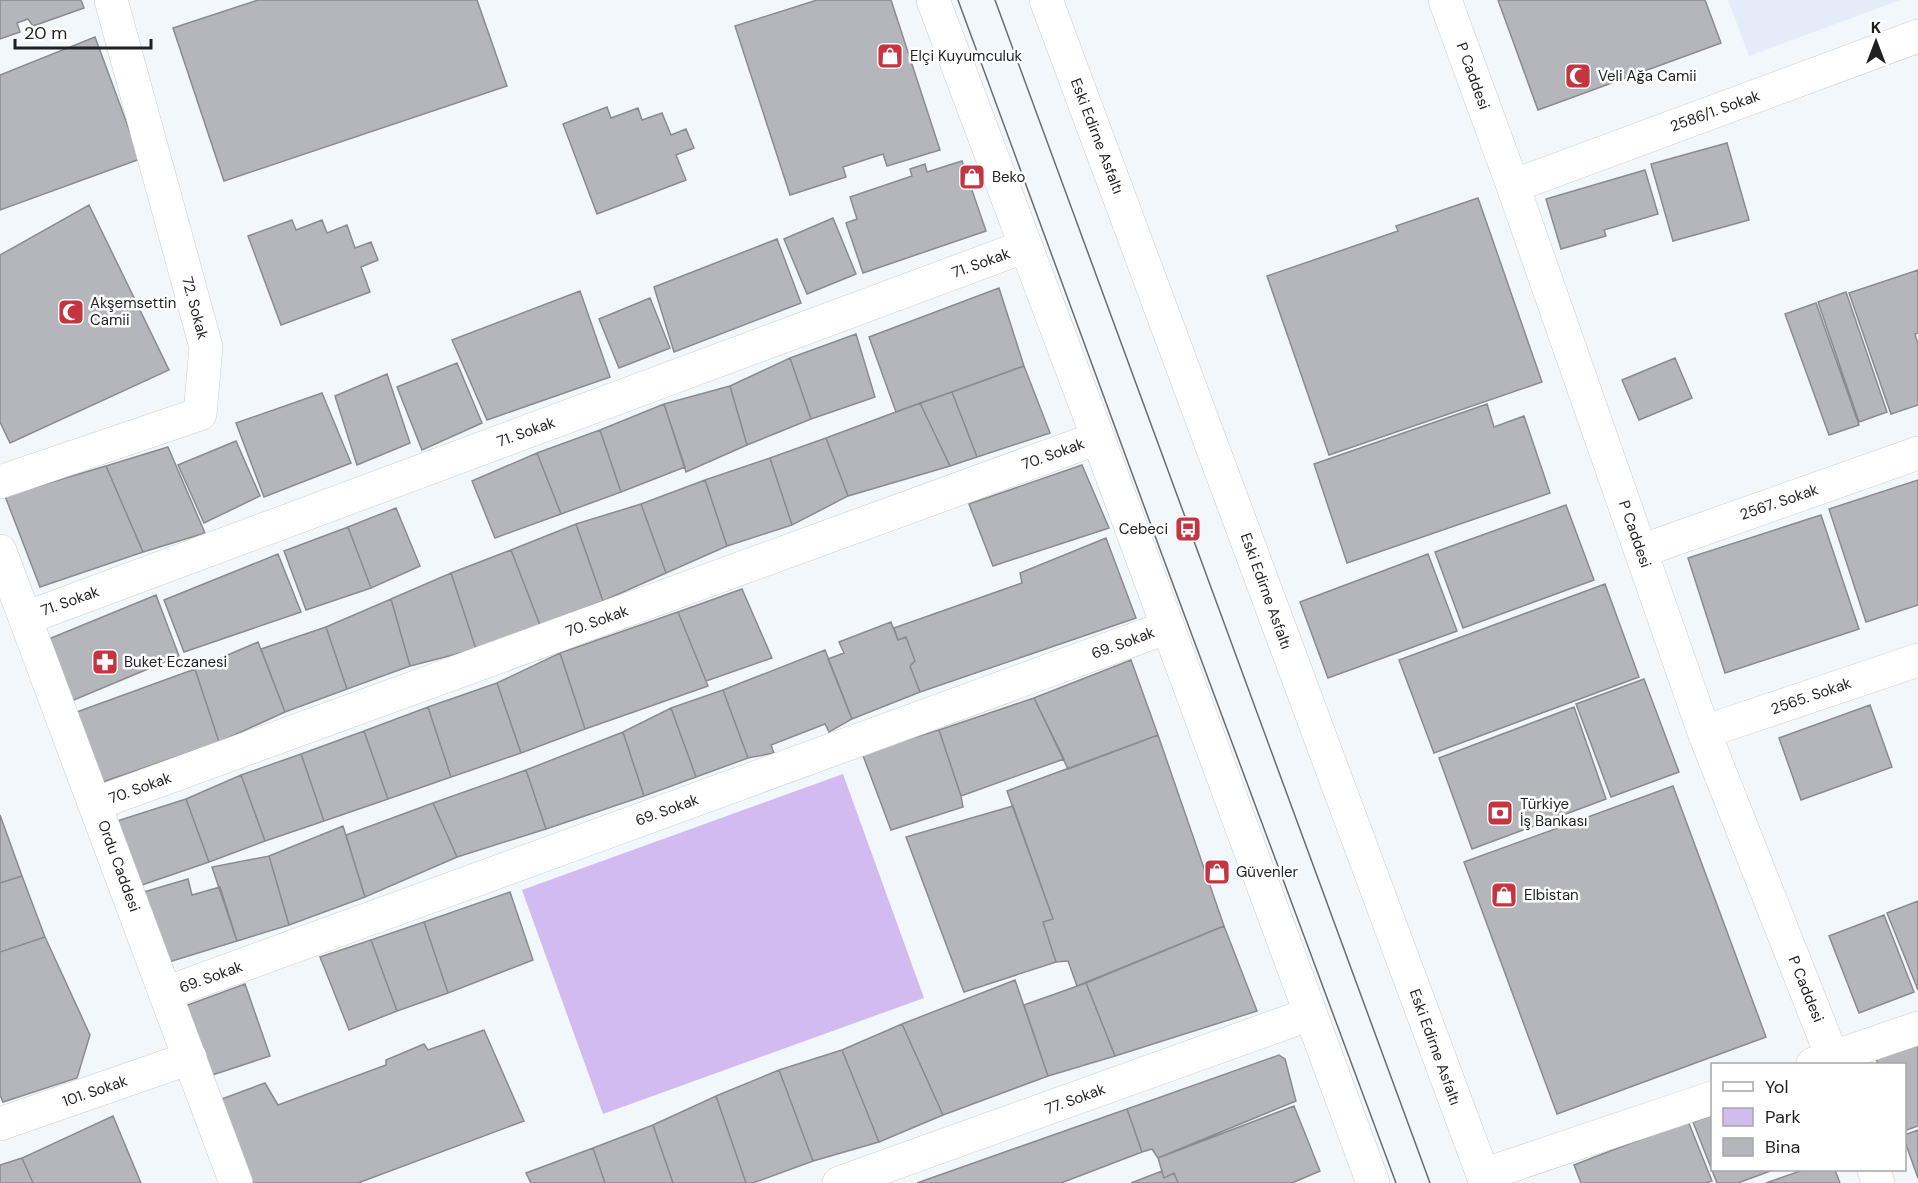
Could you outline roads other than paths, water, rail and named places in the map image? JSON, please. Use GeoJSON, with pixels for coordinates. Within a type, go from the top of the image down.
{"type":"FeatureCollection","features":[{"type":"Feature","properties":{"kind":"street","name":"72. Sokak"},"geometry":{"type":"LineString","coordinates":[[0,482],[200,414],[206,347],[111,0]]}},
{"type":"Feature","properties":{"kind":"street"},"geometry":{"type":"LineString","coordinates":[[933,0],[1098,438],[1373,1183]]}},
{"type":"Feature","properties":{"kind":"street","name":"Eski Edirne Asfaltı"},"geometry":{"type":"LineString","coordinates":[[1046,0],[1484,1179]]}},
{"type":"Feature","properties":{"kind":"street","name":"P Caddesi"},"geometry":{"type":"LineString","coordinates":[[1445,0],[1513,186],[1704,732],[1827,1062]]}},
{"type":"Feature","properties":{"kind":"street","name":"2586/1. Sokak"},"geometry":{"type":"LineString","coordinates":[[1513,186],[1918,36]]}},
{"type":"Feature","properties":{"kind":"street","name":"71. Sokak"},"geometry":{"type":"LineString","coordinates":[[26,618],[1026,246]]}},
{"type":"Feature","properties":{"kind":"street","name":"70. Sokak"},"geometry":{"type":"LineString","coordinates":[[95,804],[1098,438]]}},
{"type":"Feature","properties":{"kind":"street","name":"2567. Sokak"},"geometry":{"type":"LineString","coordinates":[[1641,551],[1918,453]]}},
{"type":"Feature","properties":{"kind":"street","name":"Ordu Caddesi"},"geometry":{"type":"LineString","coordinates":[[0,550],[236,1183]]}},
{"type":"Feature","properties":{"kind":"street","name":"69. Sokak"},"geometry":{"type":"LineString","coordinates":[[166,993],[1168,627]]}},
{"type":"Feature","properties":{"kind":"street","name":"2565. Sokak"},"geometry":{"type":"LineString","coordinates":[[1704,732],[1918,660]]}},
{"type":"Feature","properties":{"kind":"street","name":"77. Sokak"},"geometry":{"type":"LineString","coordinates":[[839,1183],[1310,1014]]}},
{"type":"Feature","properties":{"kind":"street"},"geometry":{"type":"LineString","coordinates":[[1827,1062],[1918,1028]]}},
{"type":"Feature","properties":{"kind":"street","name":"101. Sokak"},"geometry":{"type":"LineString","coordinates":[[0,1124],[190,1058]]}},
{"type":"Feature","properties":{"kind":"street"},"geometry":{"type":"LineString","coordinates":[[1484,1179],[1711,1099]]}},
{"type":"Feature","properties":{"kind":"tram line"},"geometry":{"type":"LineString","coordinates":[[958,0],[1396,1183]]}},
{"type":"Feature","properties":{"kind":"tram line"},"geometry":{"type":"LineString","coordinates":[[995,0],[1430,1183]]}},
{"type":"Feature","properties":{"kind":"place","name":"Elçi Kuyumculuk"},"geometry":{"type":"Point","coordinates":[890,56]}},
{"type":"Feature","properties":{"kind":"place","name":"Veli Ağa Camii"},"geometry":{"type":"Point","coordinates":[1578,76]}},
{"type":"Feature","properties":{"kind":"place","name":"Beko"},"geometry":{"type":"Point","coordinates":[972,177]}},
{"type":"Feature","properties":{"kind":"place","name":"Akşemsettin Camii"},"geometry":{"type":"Point","coordinates":[71,312]}},
{"type":"Feature","properties":{"kind":"place","name":"Cebeci"},"geometry":{"type":"Point","coordinates":[1188,529]}},
{"type":"Feature","properties":{"kind":"place","name":"Buket Eczanesi"},"geometry":{"type":"Point","coordinates":[105,662]}},
{"type":"Feature","properties":{"kind":"place","name":"Türkiye İş Bankası"},"geometry":{"type":"Point","coordinates":[1500,813]}},
{"type":"Feature","properties":{"kind":"place","name":"Güvenler"},"geometry":{"type":"Point","coordinates":[1217,872]}},
{"type":"Feature","properties":{"kind":"place","name":"Elbistan"},"geometry":{"type":"Point","coordinates":[1504,895]}}]}
